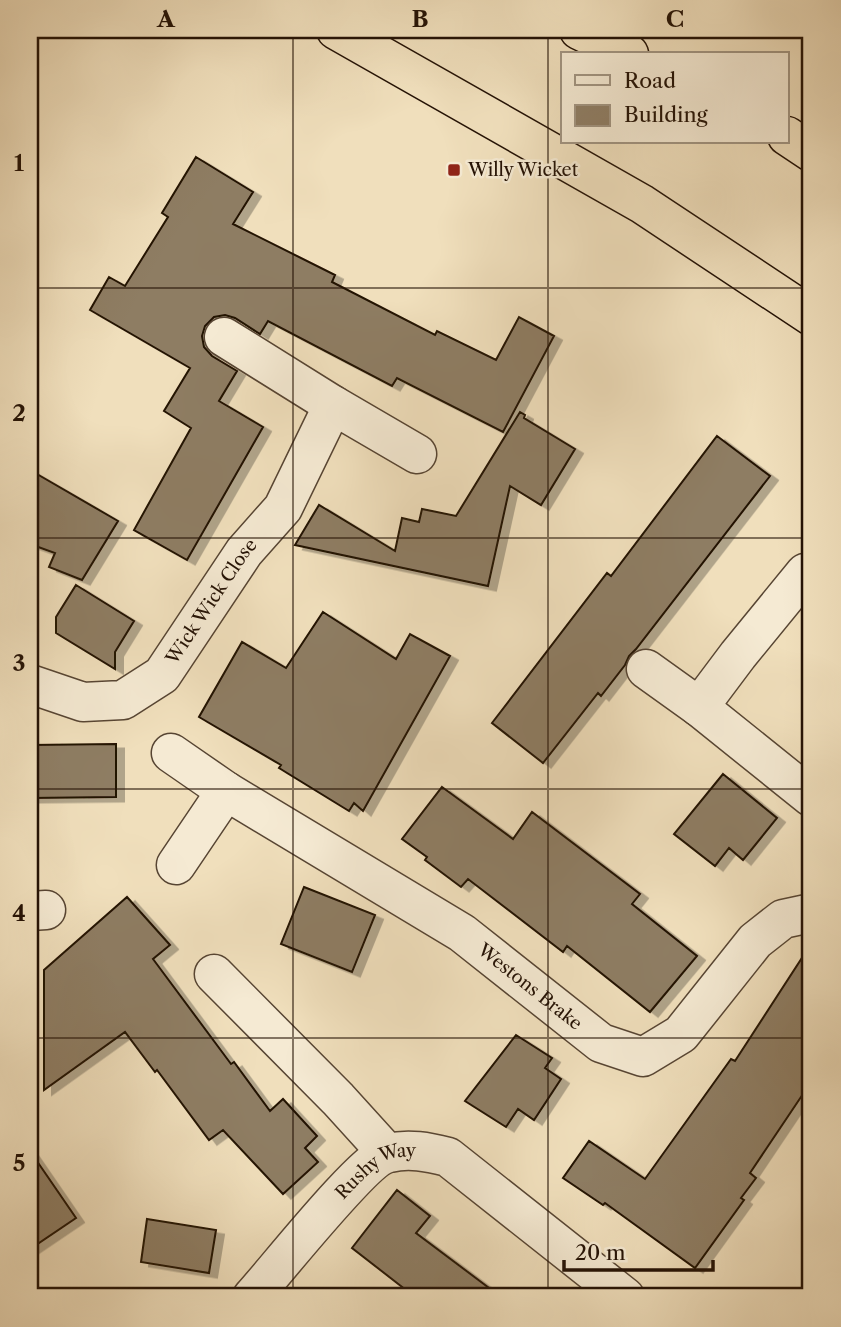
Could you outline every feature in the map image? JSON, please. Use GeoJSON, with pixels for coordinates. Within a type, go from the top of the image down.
{"type":"FeatureCollection","features":[{"type":"Feature","properties":{"kind":"highway"},"geometry":{"type":"LineString","coordinates":[[336,30],[642,204],[811,316]]}},
{"type":"Feature","properties":{"kind":"highway"},"geometry":{"type":"LineString","coordinates":[[579,30],[625,52]]}},
{"type":"Feature","properties":{"kind":"highway"},"geometry":{"type":"LineString","coordinates":[[788,135],[811,152]]}},
{"type":"Feature","properties":{"kind":"street"},"geometry":{"type":"LineString","coordinates":[[788,134],[811,143]]}},
{"type":"Feature","properties":{"kind":"street"},"geometry":{"type":"LineString","coordinates":[[224,337],[417,454]]}},
{"type":"Feature","properties":{"kind":"street","name":"Wick Wick Close"},"geometry":{"type":"LineString","coordinates":[[30,684],[83,702],[124,700],[162,675],[244,552],[283,508],[333,405]]}},
{"type":"Feature","properties":{"kind":"street"},"geometry":{"type":"LineString","coordinates":[[699,707],[738,654],[805,573]]}},
{"type":"Feature","properties":{"kind":"street"},"geometry":{"type":"LineString","coordinates":[[646,669],[699,707],[811,797]]}},
{"type":"Feature","properties":{"kind":"street","name":"Westons Brake"},"geometry":{"type":"LineString","coordinates":[[171,753],[226,791],[462,933],[601,1043],[643,1056],[681,1034],[755,941],[783,919],[811,912]]}},
{"type":"Feature","properties":{"kind":"street"},"geometry":{"type":"LineString","coordinates":[[176,865],[226,791]]}},
{"type":"Feature","properties":{"kind":"street"},"geometry":{"type":"LineString","coordinates":[[214,974],[338,1099],[387,1153]]}},
{"type":"Feature","properties":{"kind":"street","name":"Rushy Way"},"geometry":{"type":"LineString","coordinates":[[252,1297],[363,1170],[387,1153],[421,1150],[448,1157],[625,1297]]}},
{"type":"Feature","properties":{"kind":"building"},"geometry":{"type":"Polygon","coordinates":[[[196,157],[253,192],[233,224],[335,275],[332,282],[435,335],[437,331],[496,360],[519,317],[554,336],[503,432],[397,378],[392,386],[268,321],[260,334],[235,318],[225,315],[214,317],[205,326],[202,336],[204,347],[212,356],[237,371],[219,401],[263,427],[187,560],[134,530],[191,428],[164,411],[190,368],[90,310],[109,277],[125,286],[168,217],[162,213],[196,157]]]}},
{"type":"Feature","properties":{"kind":"building"},"geometry":{"type":"Polygon","coordinates":[[[520,412],[525,415],[524,418],[575,449],[541,505],[510,486],[488,586],[295,545],[319,505],[395,551],[402,518],[419,522],[422,509],[456,516],[520,412]]]}},
{"type":"Feature","properties":{"kind":"building"},"geometry":{"type":"Polygon","coordinates":[[[717,436],[770,476],[629,656],[601,696],[598,693],[543,763],[492,723],[607,573],[611,576],[717,436]]]}},
{"type":"Feature","properties":{"kind":"building"},"geometry":{"type":"Polygon","coordinates":[[[30,470],[118,521],[82,580],[49,567],[55,553],[30,544],[30,470]]]}},
{"type":"Feature","properties":{"kind":"building"},"geometry":{"type":"Polygon","coordinates":[[[76,585],[134,621],[115,652],[115,669],[56,633],[56,617],[76,585]]]}},
{"type":"Feature","properties":{"kind":"building"},"geometry":{"type":"Polygon","coordinates":[[[323,612],[396,659],[410,634],[450,656],[363,811],[354,803],[349,811],[279,768],[281,765],[199,717],[242,642],[286,668],[323,612]]]}},
{"type":"Feature","properties":{"kind":"building"},"geometry":{"type":"Polygon","coordinates":[[[116,744],[116,797],[30,798],[30,745],[116,744]]]}},
{"type":"Feature","properties":{"kind":"building"},"geometry":{"type":"Polygon","coordinates":[[[723,774],[777,818],[743,860],[729,848],[715,866],[674,834],[723,774]]]}},
{"type":"Feature","properties":{"kind":"building"},"geometry":{"type":"Polygon","coordinates":[[[442,787],[513,839],[532,812],[640,894],[632,904],[697,956],[650,1012],[567,946],[563,952],[468,879],[461,887],[402,839],[442,787]]]}},
{"type":"Feature","properties":{"kind":"building"},"geometry":{"type":"Polygon","coordinates":[[[304,887],[375,915],[352,972],[281,944],[304,887]]]}},
{"type":"Feature","properties":{"kind":"building"},"geometry":{"type":"Polygon","coordinates":[[[127,897],[170,945],[153,959],[231,1064],[234,1062],[270,1111],[283,1099],[317,1136],[305,1148],[318,1162],[283,1194],[223,1130],[209,1140],[125,1032],[44,1090],[44,970],[127,897]]]}},
{"type":"Feature","properties":{"kind":"building"},"geometry":{"type":"Polygon","coordinates":[[[811,944],[811,1082],[750,1173],[756,1178],[741,1198],[744,1200],[695,1268],[605,1203],[603,1205],[563,1178],[589,1141],[645,1179],[731,1059],[735,1061],[811,944]]]}},
{"type":"Feature","properties":{"kind":"building"},"geometry":{"type":"Polygon","coordinates":[[[516,1035],[552,1058],[545,1068],[561,1079],[534,1120],[518,1109],[506,1127],[465,1101],[516,1035]]]}},
{"type":"Feature","properties":{"kind":"building"},"geometry":{"type":"Polygon","coordinates":[[[30,1151],[76,1218],[30,1249],[30,1151]]]}},
{"type":"Feature","properties":{"kind":"building"},"geometry":{"type":"Polygon","coordinates":[[[397,1190],[430,1216],[416,1233],[501,1297],[415,1297],[352,1248],[397,1190]]]}},
{"type":"Feature","properties":{"kind":"building"},"geometry":{"type":"Polygon","coordinates":[[[147,1219],[216,1230],[209,1273],[141,1262],[147,1219]]]}},
{"type":"Feature","properties":{"kind":"place","name":"Willy Wicket"},"geometry":{"type":"Point","coordinates":[454,170]}}]}
